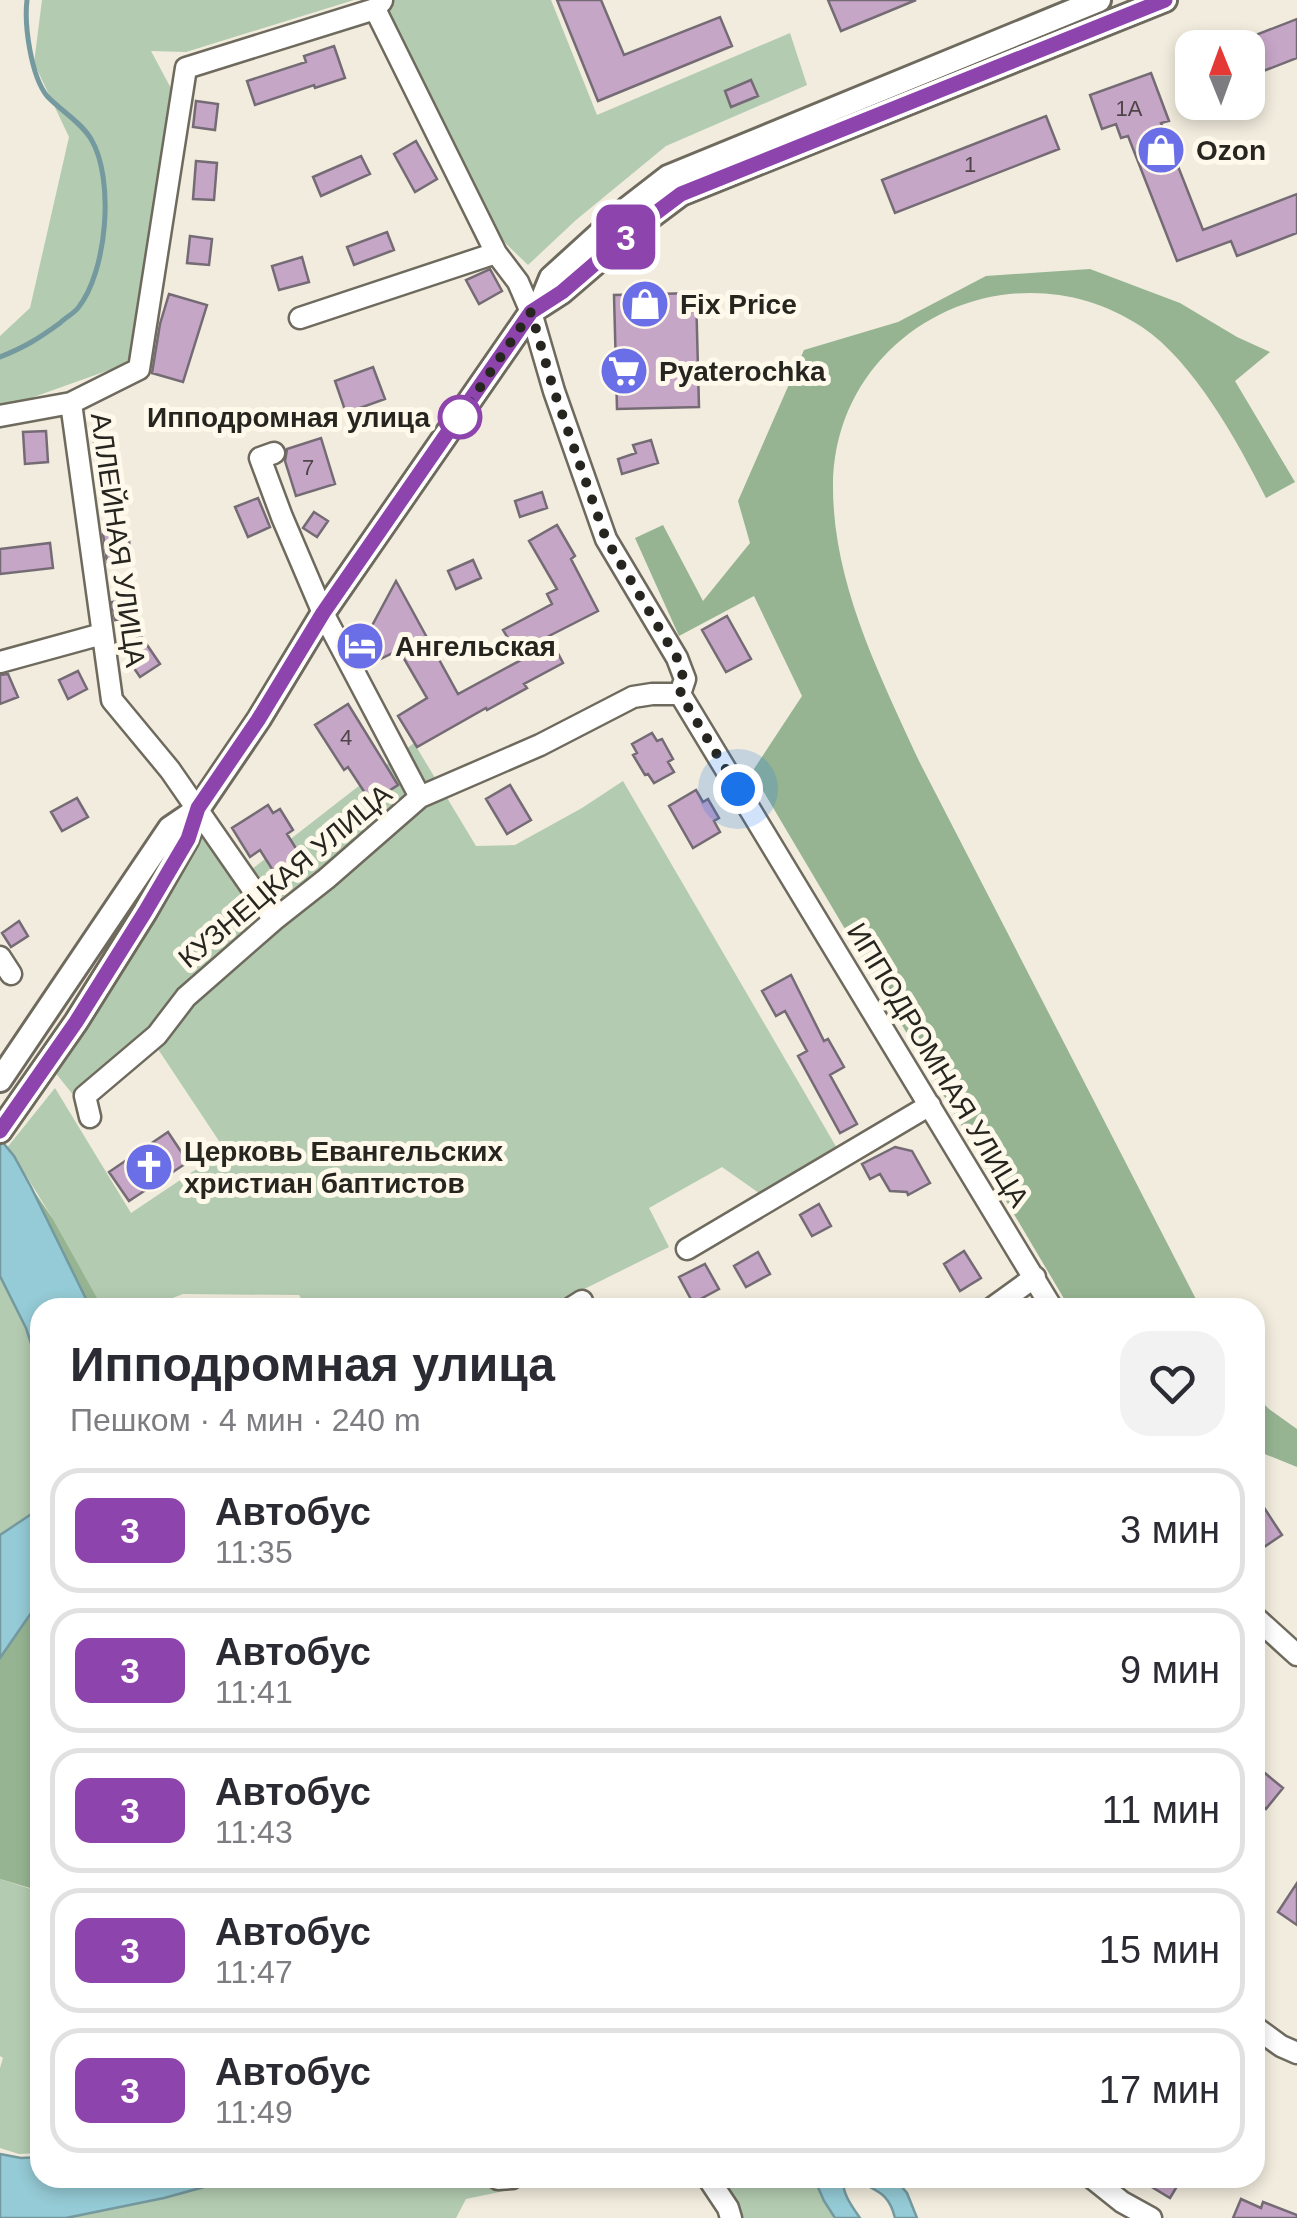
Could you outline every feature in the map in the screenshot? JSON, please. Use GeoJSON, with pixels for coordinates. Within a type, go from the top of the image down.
{"type":"FeatureCollection","features":[{"type":"Feature","properties":{"kind":"street"},"geometry":{"type":"LineString","coordinates":[[0,1131],[76,1022],[188,839],[198,808],[258,720],[323,613],[535,308],[550,278],[668,178],[1100,0]]}},
{"type":"Feature","properties":{"kind":"street"},"geometry":{"type":"LineString","coordinates":[[535,308],[562,292],[681,194],[1165,0]]}},
{"type":"Feature","properties":{"kind":"street","name":"ИППОДРОМНАЯ УЛИЦА"},"geometry":{"type":"LineString","coordinates":[[379,5],[496,253],[535,308],[554,391],[606,539],[677,658],[684,680],[680,694],[1047,1298]]}},
{"type":"Feature","properties":{"kind":"street","name":"АЛЛЕЙНАЯ УЛИЦА"},"geometry":{"type":"LineString","coordinates":[[274,920],[198,808],[112,700],[71,404],[139,370],[186,68],[379,5]]}},
{"type":"Feature","properties":{"kind":"street"},"geometry":{"type":"LineString","coordinates":[[300,318],[496,253]]}},
{"type":"Feature","properties":{"kind":"street"},"geometry":{"type":"LineString","coordinates":[[0,416],[71,404]]}},
{"type":"Feature","properties":{"kind":"street"},"geometry":{"type":"LineString","coordinates":[[274,453],[260,458],[323,613],[420,797]]}},
{"type":"Feature","properties":{"kind":"street"},"geometry":{"type":"LineString","coordinates":[[0,662],[102,634]]}},
{"type":"Feature","properties":{"kind":"street","name":"КУЗНЕЦКАЯ УЛИЦА"},"geometry":{"type":"LineString","coordinates":[[90,1118],[85,1096],[157,1035],[186,997],[420,797],[540,745],[632,697],[680,694]]}},
{"type":"Feature","properties":{"kind":"street"},"geometry":{"type":"LineString","coordinates":[[0,1080],[170,828],[198,808]]}},
{"type":"Feature","properties":{"kind":"street"},"geometry":{"type":"LineString","coordinates":[[687,1248],[930,1105]]}},
{"type":"Feature","properties":{"kind":"street"},"geometry":{"type":"LineString","coordinates":[[1006,1298],[1035,1277]]}},
{"type":"Feature","properties":{"kind":"street"},"geometry":{"type":"LineString","coordinates":[[1265,1626],[1297,1654]]}},
{"type":"Feature","properties":{"kind":"street"},"geometry":{"type":"LineString","coordinates":[[1265,2034],[1297,2053]]}},
{"type":"Feature","properties":{"kind":"street"},"geometry":{"type":"LineString","coordinates":[[715,2188],[731,2218]]}},
{"type":"Feature","properties":{"kind":"street"},"geometry":{"type":"LineString","coordinates":[[1104,2188],[1151,2218]]}},
{"type":"Feature","properties":{"kind":"green space"},"geometry":{"type":"Polygon","coordinates":[[[42,0],[354,0],[186,52],[151,51],[174,94],[130,359],[115,368],[0,409],[0,336],[30,308],[69,137],[34,63],[42,0]]]}},
{"type":"Feature","properties":{"kind":"green space"},"geometry":{"type":"Polygon","coordinates":[[[393,0],[551,0],[597,115],[790,33],[807,85],[666,146],[528,265],[498,236],[383,11],[393,0]]]}},
{"type":"Feature","properties":{"kind":"green space"},"geometry":{"type":"Polygon","coordinates":[[[1090,269],[1180,303],[1270,352],[1235,381],[1295,482],[1266,498],[1197,382],[1161,342],[1142,327],[1091,302],[1039,293],[987,298],[939,315],[896,344],[863,383],[841,431],[833,487],[835,523],[850,594],[889,696],[1195,1298],[1064,1298],[752,772],[802,696],[754,596],[679,636],[635,538],[663,525],[703,601],[750,543],[738,501],[804,350],[898,322],[986,276],[1090,269]]]}},
{"type":"Feature","properties":{"kind":"green space"},"geometry":{"type":"Polygon","coordinates":[[[414,743],[476,846],[515,845],[623,781],[838,1150],[759,1193],[722,1167],[649,1208],[669,1247],[566,1298],[183,1294],[173,1298],[96,1298],[53,1219],[6,1149],[55,1088],[131,1213],[225,1150],[146,1031],[74,1096],[54,1071],[205,830],[243,876],[414,743]]]}},
{"type":"Feature","properties":{"kind":"green space"},"geometry":{"type":"Polygon","coordinates":[[[31,1187],[97,1298],[86,1298],[31,1187]]]}},
{"type":"Feature","properties":{"kind":"green space"},"geometry":{"type":"Polygon","coordinates":[[[0,1276],[30,1340],[30,1515],[0,1535],[0,1276]]]}},
{"type":"Feature","properties":{"kind":"green space"},"geometry":{"type":"Polygon","coordinates":[[[1265,1405],[1297,1429],[1297,1467],[1265,1454],[1265,1405]]]}},
{"type":"Feature","properties":{"kind":"green space"},"geometry":{"type":"Polygon","coordinates":[[[30,1614],[30,1888],[0,1879],[0,1658],[30,1614]]]}},
{"type":"Feature","properties":{"kind":"green space"},"geometry":{"type":"Polygon","coordinates":[[[0,1879],[30,1889],[30,2153],[0,2148],[0,1879]]]}},
{"type":"Feature","properties":{"kind":"green space"},"geometry":{"type":"Polygon","coordinates":[[[200,2188],[518,2188],[466,2199],[456,2218],[66,2218],[200,2188]]]}},
{"type":"Feature","properties":{"kind":"green space"},"geometry":{"type":"Polygon","coordinates":[[[720,2188],[818,2188],[835,2218],[738,2218],[720,2188]]]}},
{"type":"Feature","properties":{"kind":"water"},"geometry":{"type":"Polygon","coordinates":[[[0,1139],[31,1187],[86,1298],[30,1298],[30,1340],[0,1276],[0,1139]]]}},
{"type":"Feature","properties":{"kind":"water"},"geometry":{"type":"Polygon","coordinates":[[[30,1515],[30,1614],[0,1658],[0,1535],[30,1515]]]}},
{"type":"Feature","properties":{"kind":"water"},"geometry":{"type":"Polygon","coordinates":[[[0,2154],[30,2158],[30,2188],[200,2188],[66,2218],[0,2218],[0,2154]]]}},
{"type":"Feature","properties":{"kind":"water"},"geometry":{"type":"Polygon","coordinates":[[[818,2188],[844,2188],[860,2218],[835,2218],[818,2188]]]}},
{"type":"Feature","properties":{"kind":"water"},"geometry":{"type":"Polygon","coordinates":[[[872,2188],[903,2188],[917,2218],[895,2218],[880,2193],[872,2188]]]}},
{"type":"Feature","properties":{"kind":"building"},"geometry":{"type":"Polygon","coordinates":[[[557,0],[601,0],[624,55],[720,17],[732,46],[598,101],[557,0]]]}},
{"type":"Feature","properties":{"kind":"building"},"geometry":{"type":"Polygon","coordinates":[[[828,0],[916,0],[841,31],[828,0]]]}},
{"type":"Feature","properties":{"kind":"building"},"geometry":{"type":"Polygon","coordinates":[[[1297,19],[1297,58],[1265,70],[1265,31],[1297,19]]]}},
{"type":"Feature","properties":{"kind":"building"},"geometry":{"type":"Polygon","coordinates":[[[334,46],[345,78],[255,105],[247,81],[306,62],[304,56],[334,46]]]}},
{"type":"Feature","properties":{"kind":"building"},"geometry":{"type":"Polygon","coordinates":[[[1151,73],[1169,121],[1161,123],[1203,230],[1297,194],[1297,233],[1237,256],[1231,241],[1177,261],[1128,136],[1121,138],[1116,124],[1102,129],[1090,95],[1151,73]]]}},
{"type":"Feature","properties":{"kind":"building"},"geometry":{"type":"Polygon","coordinates":[[[751,80],[758,96],[731,107],[725,91],[751,80]]]}},
{"type":"Feature","properties":{"kind":"building"},"geometry":{"type":"Polygon","coordinates":[[[196,101],[218,104],[215,130],[193,127],[196,101]]]}},
{"type":"Feature","properties":{"kind":"building"},"geometry":{"type":"Polygon","coordinates":[[[1046,116],[1059,149],[895,213],[882,180],[1046,116]]]}},
{"type":"Feature","properties":{"kind":"building"},"geometry":{"type":"Polygon","coordinates":[[[416,141],[437,179],[415,192],[394,154],[416,141]]]}},
{"type":"Feature","properties":{"kind":"building"},"geometry":{"type":"Polygon","coordinates":[[[361,156],[370,174],[321,196],[313,177],[361,156]]]}},
{"type":"Feature","properties":{"kind":"building"},"geometry":{"type":"Polygon","coordinates":[[[196,161],[217,163],[214,200],[193,199],[196,161]]]}},
{"type":"Feature","properties":{"kind":"building"},"geometry":{"type":"Polygon","coordinates":[[[387,232],[394,250],[354,265],[347,247],[387,232]]]}},
{"type":"Feature","properties":{"kind":"building"},"geometry":{"type":"Polygon","coordinates":[[[190,236],[212,239],[209,265],[187,263],[190,236]]]}},
{"type":"Feature","properties":{"kind":"building"},"geometry":{"type":"Polygon","coordinates":[[[302,257],[309,282],[279,290],[272,266],[302,257]]]}},
{"type":"Feature","properties":{"kind":"building"},"geometry":{"type":"Polygon","coordinates":[[[490,269],[502,291],[479,304],[466,280],[490,269]]]}},
{"type":"Feature","properties":{"kind":"building"},"geometry":{"type":"Polygon","coordinates":[[[696,293],[699,407],[617,409],[614,295],[696,293]]]}},
{"type":"Feature","properties":{"kind":"building"},"geometry":{"type":"Polygon","coordinates":[[[169,294],[207,305],[183,382],[152,373],[169,294]]]}},
{"type":"Feature","properties":{"kind":"building"},"geometry":{"type":"Polygon","coordinates":[[[373,367],[385,399],[346,413],[335,381],[373,367]]]}},
{"type":"Feature","properties":{"kind":"building"},"geometry":{"type":"Polygon","coordinates":[[[46,431],[48,462],[25,464],[23,432],[46,431]]]}},
{"type":"Feature","properties":{"kind":"building"},"geometry":{"type":"Polygon","coordinates":[[[321,438],[335,484],[296,496],[285,461],[287,449],[321,438]]]}},
{"type":"Feature","properties":{"kind":"building"},"geometry":{"type":"Polygon","coordinates":[[[115,439],[120,472],[100,475],[94,442],[115,439]]]}},
{"type":"Feature","properties":{"kind":"building"},"geometry":{"type":"Polygon","coordinates":[[[651,440],[658,463],[622,474],[618,459],[636,453],[633,445],[651,440]]]}},
{"type":"Feature","properties":{"kind":"building"},"geometry":{"type":"Polygon","coordinates":[[[542,492],[547,508],[520,517],[515,501],[542,492]]]}},
{"type":"Feature","properties":{"kind":"building"},"geometry":{"type":"Polygon","coordinates":[[[258,498],[270,527],[248,537],[235,507],[258,498]]]}},
{"type":"Feature","properties":{"kind":"building"},"geometry":{"type":"Polygon","coordinates":[[[314,512],[328,521],[317,537],[303,528],[314,512]]]}},
{"type":"Feature","properties":{"kind":"building"},"geometry":{"type":"Polygon","coordinates":[[[557,525],[598,611],[549,636],[563,663],[524,684],[527,688],[417,747],[398,716],[427,698],[399,650],[366,666],[353,641],[368,633],[396,581],[458,694],[521,660],[503,630],[552,604],[547,594],[557,589],[529,541],[557,525]]]}},
{"type":"Feature","properties":{"kind":"building"},"geometry":{"type":"Polygon","coordinates":[[[128,531],[131,559],[107,562],[103,534],[128,531]]]}},
{"type":"Feature","properties":{"kind":"building"},"geometry":{"type":"Polygon","coordinates":[[[50,543],[53,568],[0,574],[0,549],[50,543]]]}},
{"type":"Feature","properties":{"kind":"building"},"geometry":{"type":"Polygon","coordinates":[[[473,560],[481,578],[456,589],[448,571],[473,560]]]}},
{"type":"Feature","properties":{"kind":"building"},"geometry":{"type":"Polygon","coordinates":[[[136,599],[138,617],[115,620],[112,602],[136,599]]]}},
{"type":"Feature","properties":{"kind":"building"},"geometry":{"type":"Polygon","coordinates":[[[727,616],[751,659],[726,672],[702,630],[727,616]]]}},
{"type":"Feature","properties":{"kind":"building"},"geometry":{"type":"Polygon","coordinates":[[[141,636],[160,664],[140,677],[121,649],[141,636]]]}},
{"type":"Feature","properties":{"kind":"building"},"geometry":{"type":"Polygon","coordinates":[[[78,671],[87,689],[68,699],[59,680],[78,671]]]}},
{"type":"Feature","properties":{"kind":"building"},"geometry":{"type":"Polygon","coordinates":[[[8,674],[18,697],[0,704],[0,675],[8,674]]]}},
{"type":"Feature","properties":{"kind":"building"},"geometry":{"type":"Polygon","coordinates":[[[348,704],[398,785],[371,802],[348,767],[344,770],[315,725],[348,704]]]}},
{"type":"Feature","properties":{"kind":"building"},"geometry":{"type":"Polygon","coordinates":[[[652,733],[657,741],[662,739],[673,759],[668,762],[674,772],[654,783],[633,755],[637,753],[632,744],[652,733]]]}},
{"type":"Feature","properties":{"kind":"building"},"geometry":{"type":"Polygon","coordinates":[[[510,785],[531,820],[507,834],[486,799],[510,785]]]}},
{"type":"Feature","properties":{"kind":"building"},"geometry":{"type":"Polygon","coordinates":[[[696,790],[703,802],[708,799],[719,818],[714,821],[720,832],[693,848],[669,806],[696,790]]]}},
{"type":"Feature","properties":{"kind":"building"},"geometry":{"type":"Polygon","coordinates":[[[77,798],[88,817],[62,831],[51,812],[77,798]]]}},
{"type":"Feature","properties":{"kind":"building"},"geometry":{"type":"Polygon","coordinates":[[[268,805],[273,813],[280,809],[293,830],[287,834],[307,866],[281,883],[260,850],[250,857],[232,828],[268,805]]]}},
{"type":"Feature","properties":{"kind":"building"},"geometry":{"type":"Polygon","coordinates":[[[19,921],[28,936],[11,947],[2,933],[19,921]]]}},
{"type":"Feature","properties":{"kind":"building"},"geometry":{"type":"Polygon","coordinates":[[[791,975],[824,1041],[828,1039],[844,1067],[830,1075],[857,1124],[840,1133],[798,1056],[807,1051],[785,1011],[776,1016],[762,991],[791,975]]]}},
{"type":"Feature","properties":{"kind":"building","name":"Церковь Евангельских христиан баптистов"},"geometry":{"type":"Polygon","coordinates":[[[168,1132],[188,1162],[129,1201],[109,1172],[168,1132]]]}},
{"type":"Feature","properties":{"kind":"building"},"geometry":{"type":"Polygon","coordinates":[[[895,1147],[912,1151],[930,1183],[908,1195],[890,1191],[880,1174],[870,1179],[862,1164],[895,1147]]]}},
{"type":"Feature","properties":{"kind":"building"},"geometry":{"type":"Polygon","coordinates":[[[819,1204],[831,1226],[812,1236],[800,1215],[819,1204]]]}},
{"type":"Feature","properties":{"kind":"building"},"geometry":{"type":"Polygon","coordinates":[[[964,1251],[981,1278],[960,1291],[944,1264],[964,1251]]]}},
{"type":"Feature","properties":{"kind":"building"},"geometry":{"type":"Polygon","coordinates":[[[758,1252],[770,1274],[746,1287],[734,1266],[758,1252]]]}},
{"type":"Feature","properties":{"kind":"building"},"geometry":{"type":"Polygon","coordinates":[[[705,1264],[719,1289],[702,1298],[690,1298],[679,1277],[705,1264]]]}},
{"type":"Feature","properties":{"kind":"building"},"geometry":{"type":"Polygon","coordinates":[[[1265,1509],[1282,1535],[1265,1546],[1265,1509]]]}},
{"type":"Feature","properties":{"kind":"building"},"geometry":{"type":"Polygon","coordinates":[[[1265,1773],[1283,1788],[1265,1808],[1265,1773]]]}},
{"type":"Feature","properties":{"kind":"building"},"geometry":{"type":"Polygon","coordinates":[[[1297,1883],[1297,1925],[1278,1912],[1297,1883]]]}},
{"type":"Feature","properties":{"kind":"building"},"geometry":{"type":"Polygon","coordinates":[[[1154,2188],[1176,2188],[1170,2198],[1154,2188]]]}},
{"type":"Feature","properties":{"kind":"building"},"geometry":{"type":"Polygon","coordinates":[[[1241,2199],[1261,2208],[1263,2202],[1297,2218],[1233,2218],[1241,2199]]]}},
{"type":"Feature","properties":{"kind":"waterway"},"geometry":{"type":"LineString","coordinates":[[0,357],[38,338],[78,308],[96,272],[104,225],[99,156],[87,133],[41,87],[30,50],[27,0]]}},
{"type":"Feature","properties":{"kind":"bus line","name":"3"},"geometry":{"type":"LineString","coordinates":[[0,1131],[76,1022],[145,912],[188,839],[198,808],[258,720],[323,613],[531,312],[562,292],[681,194],[1165,0]]}},
{"type":"Feature","properties":{"kind":"place","name":"Ozon"},"geometry":{"type":"Point","coordinates":[1161,150]}},
{"type":"Feature","properties":{"kind":"place","name":"Fix Price"},"geometry":{"type":"Point","coordinates":[645,304]}},
{"type":"Feature","properties":{"kind":"place","name":"Pyaterochka"},"geometry":{"type":"Point","coordinates":[624,371]}},
{"type":"Feature","properties":{"kind":"place","name":"Ипподромная улица"},"geometry":{"type":"Point","coordinates":[460,417]}},
{"type":"Feature","properties":{"kind":"place","name":"Ангельская"},"geometry":{"type":"Point","coordinates":[360,646]}},
{"type":"Feature","properties":{"kind":"place","name":"Церковь Евангельских христиан баптистов"},"geometry":{"type":"Point","coordinates":[149,1167]}},
{"type":"Feature","properties":{"kind":"route"},"geometry":{"type":"LineString","coordinates":[[460,417],[531,312],[606,539],[677,658],[684,680],[680,694],[738,789]]}}]}
